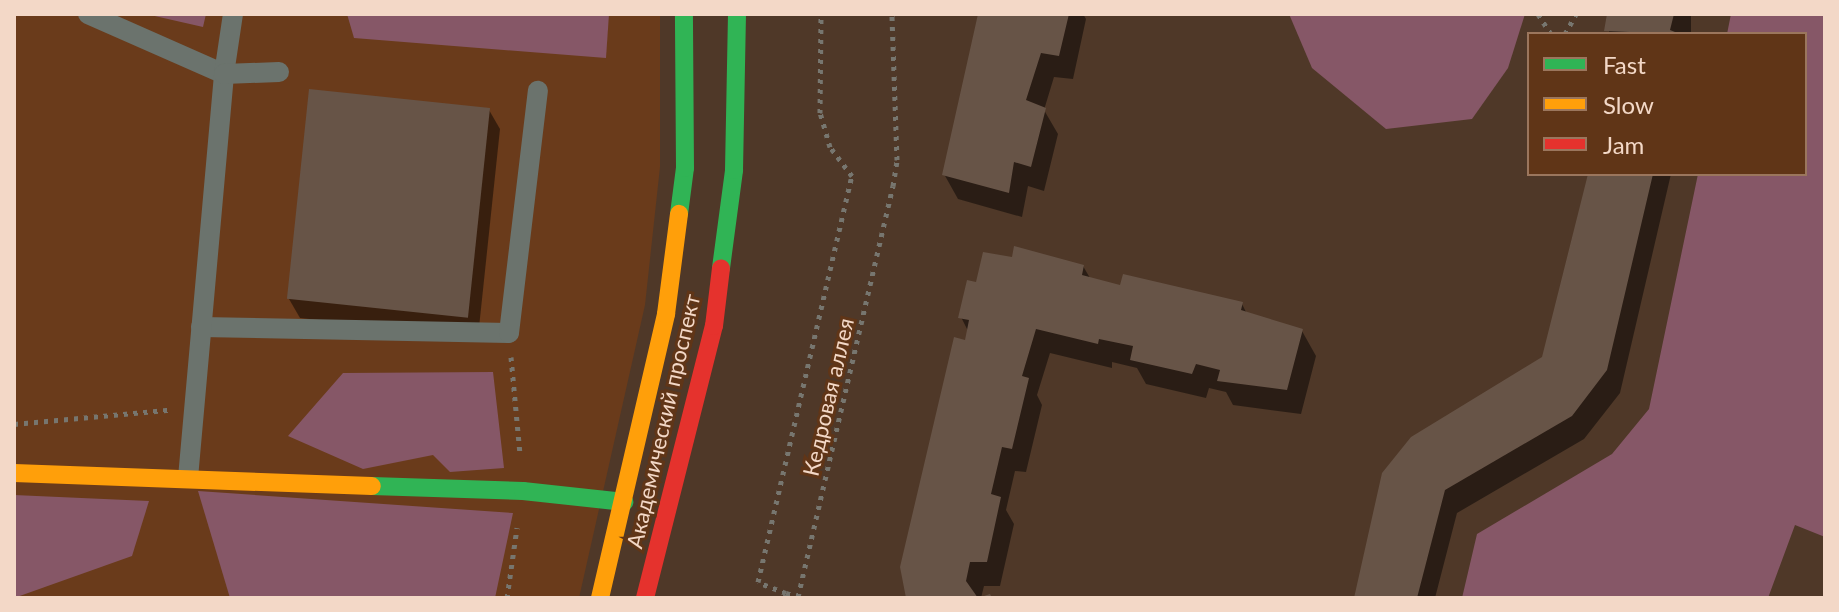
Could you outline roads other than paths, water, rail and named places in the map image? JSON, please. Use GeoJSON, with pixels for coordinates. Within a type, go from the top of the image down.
{"type":"FeatureCollection","features":[{"type":"Feature","properties":{"kind":"main road","name":"Академический проспект"},"geometry":{"type":"LineString","coordinates":[[600,598],[666,314],[685,168],[684,14]]}},
{"type":"Feature","properties":{"kind":"main road","name":"Академический проспект"},"geometry":{"type":"LineString","coordinates":[[645,598],[714,326],[734,170],[737,14]]}},
{"type":"Feature","properties":{"kind":"main road"},"geometry":{"type":"LineString","coordinates":[[14,473],[523,491],[624,502]]}},
{"type":"Feature","properties":{"kind":"lane"},"geometry":{"type":"LineString","coordinates":[[88,14],[224,74],[279,72]]}},
{"type":"Feature","properties":{"kind":"lane"},"geometry":{"type":"LineString","coordinates":[[188,478],[224,74],[233,14]]}},
{"type":"Feature","properties":{"kind":"lane"},"geometry":{"type":"LineString","coordinates":[[201,327],[509,333],[538,91]]}}]}
